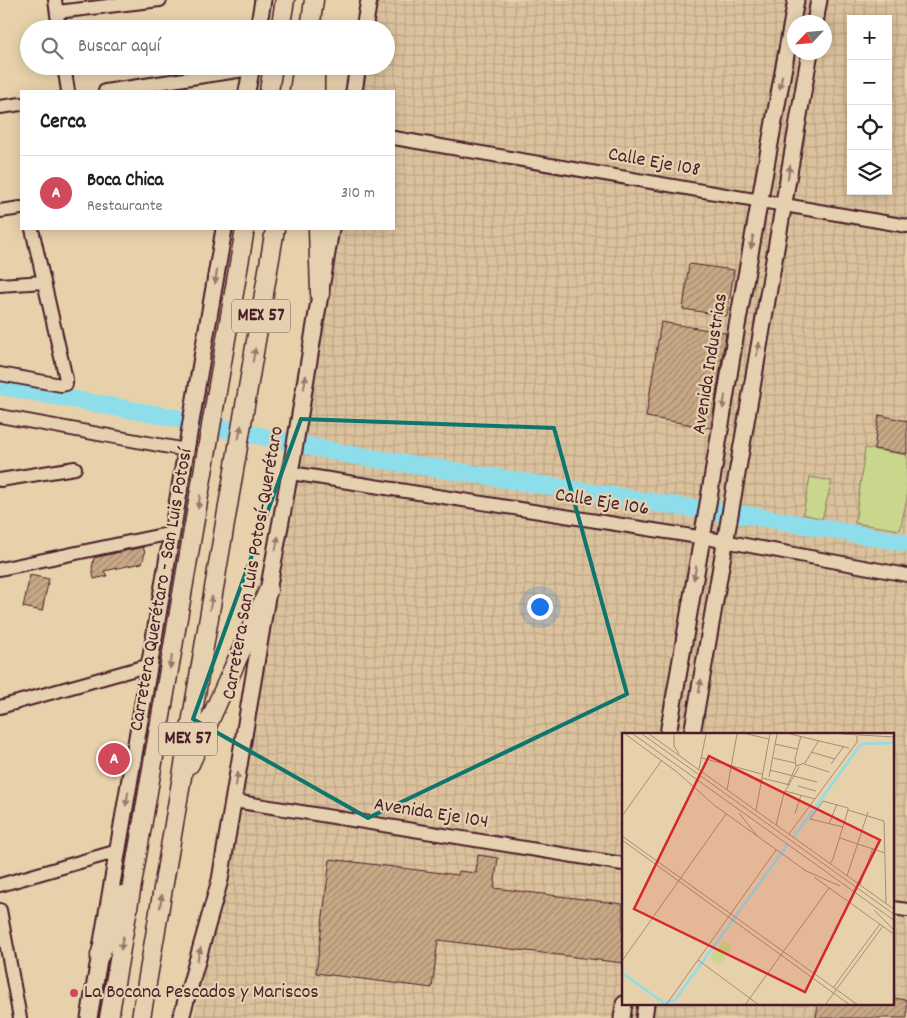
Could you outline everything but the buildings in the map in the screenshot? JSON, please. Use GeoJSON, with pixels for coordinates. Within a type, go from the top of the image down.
{"type":"FeatureCollection","features":[{"type":"Feature","properties":{"kind":"highway"},"geometry":{"type":"LineString","coordinates":[[282,20],[285,0]]}},
{"type":"Feature","properties":{"kind":"highway"},"geometry":{"type":"LineString","coordinates":[[311,20],[314,2]]}},
{"type":"Feature","properties":{"kind":"highway"},"geometry":{"type":"LineString","coordinates":[[314,2],[314,20]]}},
{"type":"Feature","properties":{"kind":"highway"},"geometry":{"type":"LineString","coordinates":[[269,90],[272,75]]}},
{"type":"Feature","properties":{"kind":"highway"},"geometry":{"type":"LineString","coordinates":[[299,90],[302,75]]}},
{"type":"Feature","properties":{"kind":"highway"},"geometry":{"type":"LineString","coordinates":[[315,75],[316,90]]}},
{"type":"Feature","properties":{"kind":"highway","name":"Carretera Querétaro - San Luis Potosí"},"geometry":{"type":"LineString","coordinates":[[109,1018],[246,230]]}},
{"type":"Feature","properties":{"kind":"highway","name":"MEX 57"},"geometry":{"type":"LineString","coordinates":[[143,1018],[180,787],[275,230]]}},
{"type":"Feature","properties":{"kind":"highway"},"geometry":{"type":"LineString","coordinates":[[318,230],[320,294]]}},
{"type":"Feature","properties":{"kind":"highway"},"geometry":{"type":"LineString","coordinates":[[180,787],[268,591]]}},
{"type":"Feature","properties":{"kind":"highway"},"geometry":{"type":"LineString","coordinates":[[100,955],[137,852]]}},
{"type":"Feature","properties":{"kind":"main road"},"geometry":{"type":"LineString","coordinates":[[260,20],[263,0]]}},
{"type":"Feature","properties":{"kind":"main road"},"geometry":{"type":"LineString","coordinates":[[366,20],[369,0]]}},
{"type":"Feature","properties":{"kind":"main road","name":"Avenida Industrias"},"geometry":{"type":"LineString","coordinates":[[668,733],[737,326],[796,0]]}},
{"type":"Feature","properties":{"kind":"main road"},"geometry":{"type":"LineString","coordinates":[[816,15],[818,0]]}},
{"type":"Feature","properties":{"kind":"main road"},"geometry":{"type":"LineString","coordinates":[[692,733],[809,60]]}},
{"type":"Feature","properties":{"kind":"main road"},"geometry":{"type":"LineString","coordinates":[[247,90],[250,75]]}},
{"type":"Feature","properties":{"kind":"main road"},"geometry":{"type":"LineString","coordinates":[[354,90],[357,75]]}},
{"type":"Feature","properties":{"kind":"main road"},"geometry":{"type":"LineString","coordinates":[[89,1018],[224,230]]}},
{"type":"Feature","properties":{"kind":"main road","name":"Carretera San Luis Potosí-Querétaro"},"geometry":{"type":"LineString","coordinates":[[181,1018],[220,880],[268,591],[294,456],[331,230]]}},
{"type":"Feature","properties":{"kind":"street"},"geometry":{"type":"LineString","coordinates":[[58,20],[56,6],[160,0]]}},
{"type":"Feature","properties":{"kind":"street"},"geometry":{"type":"LineString","coordinates":[[65,75],[68,90]]}},
{"type":"Feature","properties":{"kind":"street"},"geometry":{"type":"LineString","coordinates":[[111,90],[207,75]]}},
{"type":"Feature","properties":{"kind":"street"},"geometry":{"type":"LineString","coordinates":[[0,107],[20,104]]}},
{"type":"Feature","properties":{"kind":"street","name":"Calle Eje 108"},"geometry":{"type":"LineString","coordinates":[[395,138],[907,226]]}},
{"type":"Feature","properties":{"kind":"street"},"geometry":{"type":"LineString","coordinates":[[0,211],[20,208]]}},
{"type":"Feature","properties":{"kind":"street"},"geometry":{"type":"LineString","coordinates":[[0,374],[61,385],[66,384],[32,230]]}},
{"type":"Feature","properties":{"kind":"street"},"geometry":{"type":"LineString","coordinates":[[0,285],[44,282]]}},
{"type":"Feature","properties":{"kind":"street"},"geometry":{"type":"LineString","coordinates":[[0,416],[187,445]]}},
{"type":"Feature","properties":{"kind":"street"},"geometry":{"type":"LineString","coordinates":[[0,480],[75,468]]}},
{"type":"Feature","properties":{"kind":"street","name":"Calle Eje 106"},"geometry":{"type":"LineString","coordinates":[[290,473],[703,531],[907,575]]}},
{"type":"Feature","properties":{"kind":"street"},"geometry":{"type":"LineString","coordinates":[[0,569],[172,533]]}},
{"type":"Feature","properties":{"kind":"street"},"geometry":{"type":"LineString","coordinates":[[0,707],[150,665]]}},
{"type":"Feature","properties":{"kind":"street","name":"Avenida Eje 104"},"geometry":{"type":"LineString","coordinates":[[234,801],[622,864]]}},
{"type":"Feature","properties":{"kind":"street"},"geometry":{"type":"LineString","coordinates":[[0,884],[118,851]]}},
{"type":"Feature","properties":{"kind":"street"},"geometry":{"type":"LineString","coordinates":[[894,908],[907,910]]}},
{"type":"Feature","properties":{"kind":"street"},"geometry":{"type":"LineString","coordinates":[[0,910],[4,953],[20,1018]]}},
{"type":"Feature","properties":{"kind":"highlighted area"},"geometry":{"type":"Polygon","coordinates":[[[301,419],[554,428],[627,694],[368,818],[193,719],[301,419]]]}},
{"type":"Feature","properties":{"kind":"shaded area"},"geometry":{"type":"Polygon","coordinates":[[[373,0],[907,0],[907,1018],[194,1018],[333,230],[395,230],[395,90],[357,90],[360,75],[395,75],[395,20],[370,20],[373,0]]]}},
{"type":"Feature","properties":{"kind":"green space"},"geometry":{"type":"Polygon","coordinates":[[[865,448],[907,455],[907,499],[900,530],[855,523],[865,448]]]}},
{"type":"Feature","properties":{"kind":"green space"},"geometry":{"type":"Polygon","coordinates":[[[810,477],[832,481],[822,519],[803,514],[810,477]]]}},
{"type":"Feature","properties":{"kind":"waterway"},"geometry":{"type":"LineString","coordinates":[[0,386],[170,417],[346,454],[683,507],[759,517],[907,543]]}},
{"type":"Feature","properties":{"kind":"place","name":"Boca Chica"},"geometry":{"type":"Point","coordinates":[114,759]}},
{"type":"Feature","properties":{"kind":"place","name":"La Bocana Pescados y Mariscos"},"geometry":{"type":"Point","coordinates":[74,993]}}]}
